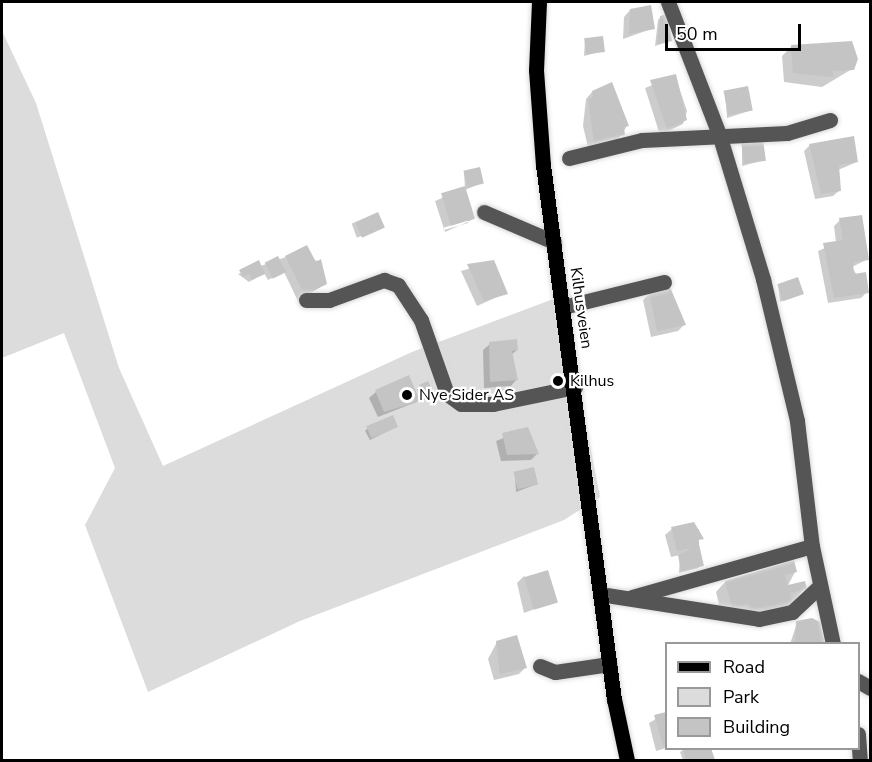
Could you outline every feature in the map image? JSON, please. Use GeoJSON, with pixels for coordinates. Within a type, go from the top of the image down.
{"type":"FeatureCollection","features":[{"type":"Feature","properties":{"kind":"main road","name":"Kilhusveien"},"geometry":{"type":"LineString","coordinates":[[538,2],[538,112],[609,664],[627,760]]}},
{"type":"Feature","properties":{"kind":"lane"},"geometry":{"type":"LineString","coordinates":[[668,2],[719,134],[761,269],[798,421],[812,546],[833,642]]}},
{"type":"Feature","properties":{"kind":"lane"},"geometry":{"type":"LineString","coordinates":[[569,158],[642,140],[719,134],[787,133],[830,120]]}},
{"type":"Feature","properties":{"kind":"lane"},"geometry":{"type":"LineString","coordinates":[[484,212],[554,242]]}},
{"type":"Feature","properties":{"kind":"lane"},"geometry":{"type":"LineString","coordinates":[[306,300],[329,300],[384,280],[398,285],[421,320],[447,394],[461,404],[493,404],[575,387]]}},
{"type":"Feature","properties":{"kind":"lane"},"geometry":{"type":"LineString","coordinates":[[563,307],[664,282]]}},
{"type":"Feature","properties":{"kind":"lane"},"geometry":{"type":"LineString","coordinates":[[632,597],[812,546]]}},
{"type":"Feature","properties":{"kind":"lane"},"geometry":{"type":"LineString","coordinates":[[600,594],[632,597],[759,619],[792,612],[819,587]]}},
{"type":"Feature","properties":{"kind":"lane"},"geometry":{"type":"LineString","coordinates":[[540,666],[555,672],[609,664]]}},
{"type":"Feature","properties":{"kind":"green space"},"geometry":{"type":"Polygon","coordinates":[[[2,31],[36,103],[119,368],[163,466],[412,352],[556,298],[564,312],[600,497],[564,520],[300,621],[148,692],[85,525],[115,468],[64,333],[2,358],[2,31]]]}},
{"type":"Feature","properties":{"kind":"building"},"geometry":{"type":"Polygon","coordinates":[[[651,5],[655,29],[629,34],[630,9],[651,5]]]}},
{"type":"Feature","properties":{"kind":"building"},"geometry":{"type":"Polygon","coordinates":[[[667,14],[672,41],[657,44],[660,16],[667,14]]]}},
{"type":"Feature","properties":{"kind":"building"},"geometry":{"type":"Polygon","coordinates":[[[603,36],[605,52],[586,54],[584,38],[603,36]]]}},
{"type":"Feature","properties":{"kind":"building"},"geometry":{"type":"Polygon","coordinates":[[[852,41],[858,59],[854,70],[833,71],[833,77],[793,73],[791,45],[852,41]]]}},
{"type":"Feature","properties":{"kind":"building"},"geometry":{"type":"Polygon","coordinates":[[[676,74],[687,120],[667,129],[650,80],[676,74]]]}},
{"type":"Feature","properties":{"kind":"building"},"geometry":{"type":"Polygon","coordinates":[[[612,82],[629,126],[624,127],[625,135],[594,142],[588,99],[593,98],[592,91],[612,82]]]}},
{"type":"Feature","properties":{"kind":"building"},"geometry":{"type":"Polygon","coordinates":[[[748,86],[753,111],[728,115],[723,91],[748,86]]]}},
{"type":"Feature","properties":{"kind":"building"},"geometry":{"type":"Polygon","coordinates":[[[854,136],[858,162],[839,165],[841,191],[821,194],[809,144],[854,136]]]}},
{"type":"Feature","properties":{"kind":"building"},"geometry":{"type":"Polygon","coordinates":[[[763,140],[766,161],[744,164],[741,143],[763,140]]]}},
{"type":"Feature","properties":{"kind":"building"},"geometry":{"type":"Polygon","coordinates":[[[480,167],[484,184],[467,187],[463,171],[480,167]]]}},
{"type":"Feature","properties":{"kind":"building"},"geometry":{"type":"Polygon","coordinates":[[[465,186],[475,219],[451,226],[441,193],[465,186]]]}},
{"type":"Feature","properties":{"kind":"building"},"geometry":{"type":"Polygon","coordinates":[[[378,212],[385,228],[362,238],[355,222],[378,212]]]}},
{"type":"Feature","properties":{"kind":"building"},"geometry":{"type":"Polygon","coordinates":[[[862,215],[869,260],[853,262],[854,274],[866,272],[869,293],[834,298],[823,243],[843,240],[839,218],[862,215]]]}},
{"type":"Feature","properties":{"kind":"building"},"geometry":{"type":"Polygon","coordinates":[[[307,245],[316,262],[321,259],[327,284],[305,295],[285,256],[307,245]]]}},
{"type":"Feature","properties":{"kind":"building"},"geometry":{"type":"Polygon","coordinates":[[[278,256],[286,272],[273,279],[265,263],[278,256]]]}},
{"type":"Feature","properties":{"kind":"building"},"geometry":{"type":"Polygon","coordinates":[[[259,260],[265,274],[252,280],[249,274],[243,277],[239,270],[259,260]]]}},
{"type":"Feature","properties":{"kind":"building"},"geometry":{"type":"Polygon","coordinates":[[[494,260],[508,294],[484,301],[467,264],[494,260]]]}},
{"type":"Feature","properties":{"kind":"building"},"geometry":{"type":"Polygon","coordinates":[[[798,277],[804,294],[783,301],[777,284],[798,277]]]}},
{"type":"Feature","properties":{"kind":"building"},"geometry":{"type":"Polygon","coordinates":[[[670,287],[686,325],[657,331],[649,292],[670,287]]]}},
{"type":"Feature","properties":{"kind":"building"},"geometry":{"type":"Polygon","coordinates":[[[517,339],[518,350],[512,351],[518,380],[490,382],[489,342],[517,339]]]}},
{"type":"Feature","properties":{"kind":"building"},"geometry":{"type":"Polygon","coordinates":[[[409,375],[420,401],[384,412],[375,390],[409,375]]]}},
{"type":"Feature","properties":{"kind":"building"},"geometry":{"type":"Polygon","coordinates":[[[428,381],[434,393],[424,398],[419,385],[428,381]]]}},
{"type":"Feature","properties":{"kind":"building"},"geometry":{"type":"Polygon","coordinates":[[[393,415],[398,427],[371,438],[366,426],[393,415]]]}},
{"type":"Feature","properties":{"kind":"building"},"geometry":{"type":"Polygon","coordinates":[[[528,427],[539,454],[507,455],[502,433],[528,427]]]}},
{"type":"Feature","properties":{"kind":"building"},"geometry":{"type":"Polygon","coordinates":[[[534,467],[538,485],[518,489],[514,472],[534,467]]]}},
{"type":"Feature","properties":{"kind":"building"},"geometry":{"type":"Polygon","coordinates":[[[694,522],[704,539],[698,540],[704,566],[681,571],[678,555],[692,548],[677,551],[671,527],[694,522]]]}},
{"type":"Feature","properties":{"kind":"building"},"geometry":{"type":"Polygon","coordinates":[[[794,560],[797,572],[785,575],[788,585],[805,581],[807,589],[790,593],[793,606],[765,615],[763,608],[750,611],[748,604],[732,608],[725,581],[794,560]]]}},
{"type":"Feature","properties":{"kind":"building"},"geometry":{"type":"Polygon","coordinates":[[[548,570],[558,603],[534,610],[524,577],[548,570]]]}},
{"type":"Feature","properties":{"kind":"building"},"geometry":{"type":"Polygon","coordinates":[[[812,618],[820,622],[825,642],[795,642],[796,621],[812,618]]]}},
{"type":"Feature","properties":{"kind":"building"},"geometry":{"type":"Polygon","coordinates":[[[517,635],[527,668],[500,674],[496,641],[517,635]]]}},
{"type":"Feature","properties":{"kind":"building"},"geometry":{"type":"Polygon","coordinates":[[[665,712],[665,744],[663,745],[654,715],[665,712]]]}},
{"type":"Feature","properties":{"kind":"building"},"geometry":{"type":"Polygon","coordinates":[[[684,750],[712,750],[715,760],[686,760],[684,750]]]}},
{"type":"Feature","properties":{"kind":"place","name":"Kilhus"},"geometry":{"type":"Point","coordinates":[558,381]}},
{"type":"Feature","properties":{"kind":"place","name":"Nye Sider AS"},"geometry":{"type":"Point","coordinates":[407,395]}}]}
